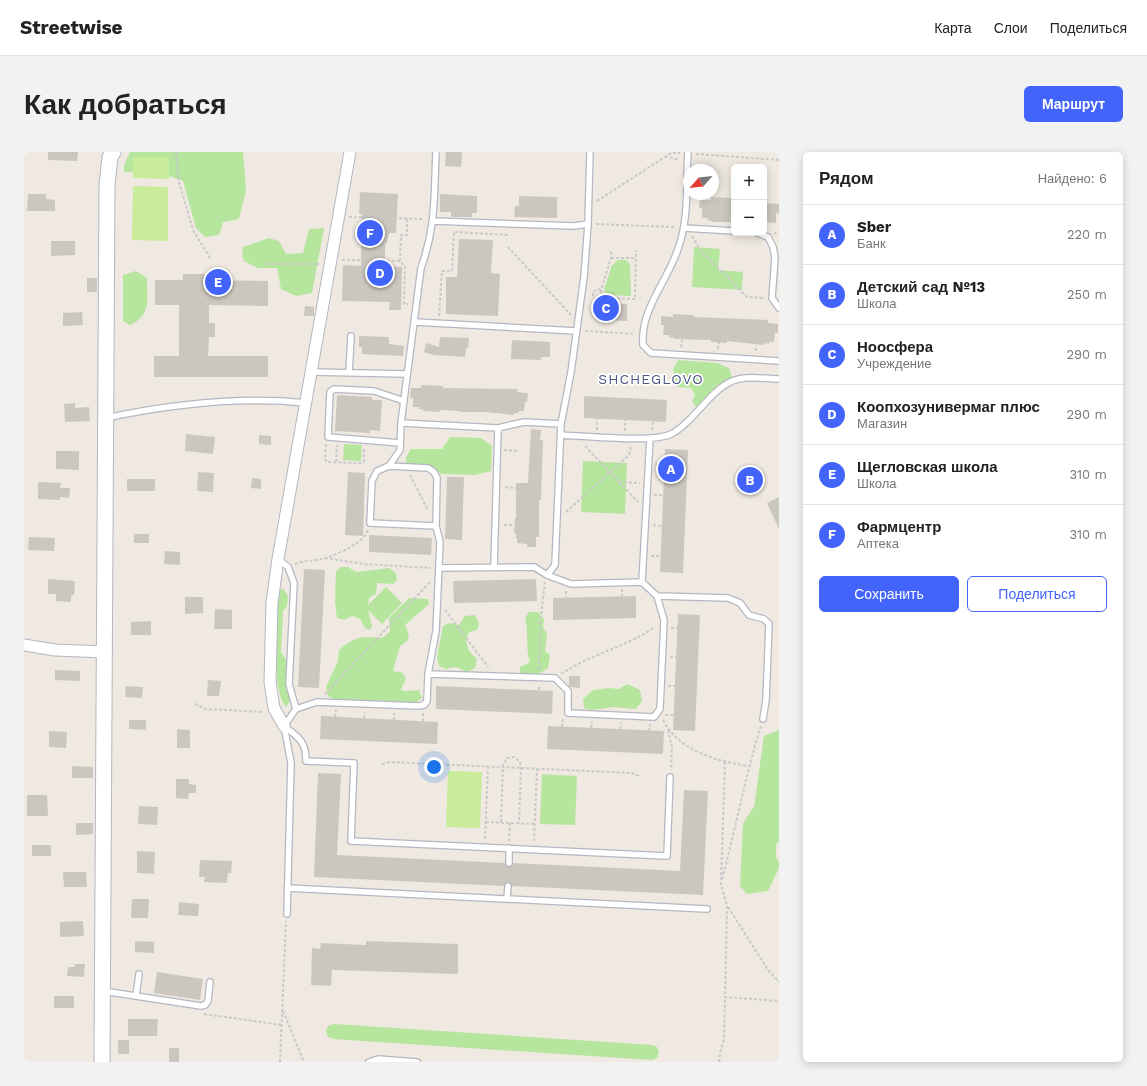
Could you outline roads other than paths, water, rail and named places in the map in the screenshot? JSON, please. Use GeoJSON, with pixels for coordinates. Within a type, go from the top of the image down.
{"type":"FeatureCollection","features":[{"type":"Feature","properties":{"kind":"main road"},"geometry":{"type":"LineString","coordinates":[[102,1062],[107,173],[110,157],[113,152]]}},
{"type":"Feature","properties":{"kind":"street"},"geometry":{"type":"LineString","coordinates":[[284,726],[274,708],[270,682],[272,603],[278,559],[350,152]]}},
{"type":"Feature","properties":{"kind":"street"},"geometry":{"type":"LineString","coordinates":[[24,645],[55,650],[105,652]]}},
{"type":"Feature","properties":{"kind":"lane"},"geometry":{"type":"LineString","coordinates":[[389,466],[400,450],[401,423],[421,268],[430,244],[434,221],[436,152]]}},
{"type":"Feature","properties":{"kind":"lane"},"geometry":{"type":"LineString","coordinates":[[547,575],[555,565],[561,424],[571,372],[584,278],[589,206],[590,152]]}},
{"type":"Feature","properties":{"kind":"lane"},"geometry":{"type":"LineString","coordinates":[[688,153],[685,228],[679,247],[646,314],[642,335],[643,345],[651,353],[779,361]]}},
{"type":"Feature","properties":{"kind":"lane"},"geometry":{"type":"LineString","coordinates":[[434,221],[574,226],[588,224]]}},
{"type":"Feature","properties":{"kind":"lane"},"geometry":{"type":"LineString","coordinates":[[685,228],[731,231]]}},
{"type":"Feature","properties":{"kind":"lane"},"geometry":{"type":"LineString","coordinates":[[765,236],[768,237],[774,247],[772,298],[779,308]]}},
{"type":"Feature","properties":{"kind":"lane"},"geometry":{"type":"LineString","coordinates":[[415,322],[576,331]]}},
{"type":"Feature","properties":{"kind":"lane"},"geometry":{"type":"LineString","coordinates":[[349,373],[350,336]]}},
{"type":"Feature","properties":{"kind":"lane"},"geometry":{"type":"LineString","coordinates":[[311,372],[407,374]]}},
{"type":"Feature","properties":{"kind":"lane"},"geometry":{"type":"LineString","coordinates":[[561,435],[624,438],[650,438],[670,435],[686,422],[720,389],[738,379],[779,379]]}},
{"type":"Feature","properties":{"kind":"lane"},"geometry":{"type":"LineString","coordinates":[[400,443],[337,439],[328,437],[331,390],[374,391],[404,401]]}},
{"type":"Feature","properties":{"kind":"lane"},"geometry":{"type":"LineString","coordinates":[[105,418],[156,407],[202,402],[271,399],[306,403]]}},
{"type":"Feature","properties":{"kind":"lane"},"geometry":{"type":"LineString","coordinates":[[401,423],[498,428],[524,422],[561,424]]}},
{"type":"Feature","properties":{"kind":"lane"},"geometry":{"type":"LineString","coordinates":[[494,568],[498,428]]}},
{"type":"Feature","properties":{"kind":"lane"},"geometry":{"type":"LineString","coordinates":[[642,582],[650,438]]}},
{"type":"Feature","properties":{"kind":"lane"},"geometry":{"type":"LineString","coordinates":[[287,914],[291,763],[284,726],[296,709],[317,702],[418,706],[424,705],[427,701],[428,674],[436,631],[438,600],[440,542],[436,526],[437,478],[434,472],[428,468],[389,466],[377,471],[372,481],[370,523],[436,526]]}},
{"type":"Feature","properties":{"kind":"lane"},"geometry":{"type":"LineString","coordinates":[[278,559],[288,567],[294,583],[289,684],[296,709]]}},
{"type":"Feature","properties":{"kind":"lane"},"geometry":{"type":"LineString","coordinates":[[428,674],[555,678],[568,691],[568,713],[654,717],[660,709],[664,620],[657,596],[642,582],[571,584],[547,575],[534,567],[439,568]]}},
{"type":"Feature","properties":{"kind":"lane"},"geometry":{"type":"LineString","coordinates":[[657,596],[728,598],[740,603],[749,615],[764,619],[769,624],[766,700],[763,719]]}},
{"type":"Feature","properties":{"kind":"lane"},"geometry":{"type":"LineString","coordinates":[[284,726],[300,739],[306,749],[306,761],[354,763],[351,841],[667,856],[670,777]]}},
{"type":"Feature","properties":{"kind":"lane"},"geometry":{"type":"LineString","coordinates":[[509,848],[509,863]]}},
{"type":"Feature","properties":{"kind":"lane"},"geometry":{"type":"LineString","coordinates":[[507,898],[508,886]]}},
{"type":"Feature","properties":{"kind":"lane"},"geometry":{"type":"LineString","coordinates":[[287,888],[707,909]]}},
{"type":"Feature","properties":{"kind":"lane"},"geometry":{"type":"LineString","coordinates":[[136,996],[139,974]]}},
{"type":"Feature","properties":{"kind":"lane"},"geometry":{"type":"LineString","coordinates":[[102,991],[201,1006],[205,1005],[208,1001],[210,982]]}},
{"type":"Feature","properties":{"kind":"lane"},"geometry":{"type":"LineString","coordinates":[[369,1062],[378,1059],[417,1062]]}},
{"type":"Feature","properties":{"kind":"place","name":"Фармцентр"},"geometry":{"type":"Point","coordinates":[370,233]}},
{"type":"Feature","properties":{"kind":"place","name":"Коопхозунивермаг плюс"},"geometry":{"type":"Point","coordinates":[380,273]}},
{"type":"Feature","properties":{"kind":"place","name":"Щегловская школа"},"geometry":{"type":"Point","coordinates":[218,282]}},
{"type":"Feature","properties":{"kind":"place","name":"Ноосфера"},"geometry":{"type":"Point","coordinates":[606,308]}},
{"type":"Feature","properties":{"kind":"place","name":"Sber"},"geometry":{"type":"Point","coordinates":[671,469]}},
{"type":"Feature","properties":{"kind":"place","name":"Детский сад №13"},"geometry":{"type":"Point","coordinates":[750,480]}},
{"type":"Feature","properties":{"kind":"district","name":"SHCHEGLOVO"},"geometry":{"type":"Point","coordinates":[651,379]}}]}
